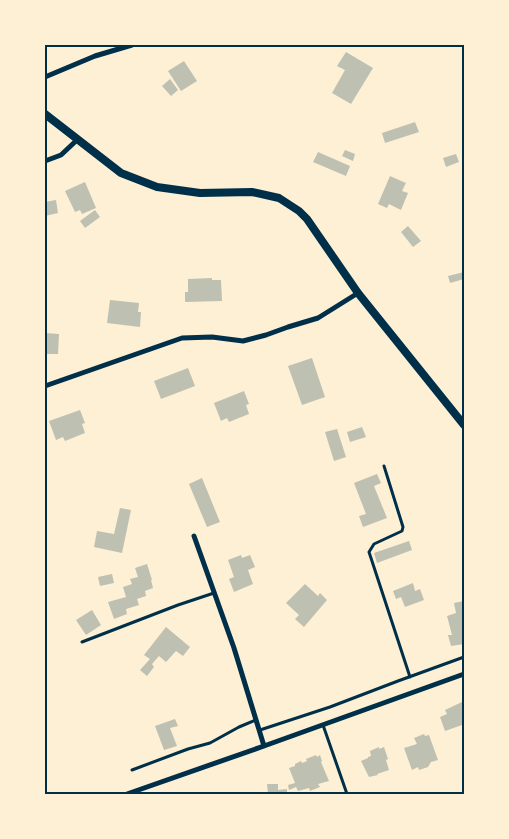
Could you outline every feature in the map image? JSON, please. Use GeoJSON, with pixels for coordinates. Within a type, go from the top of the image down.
{"type":"FeatureCollection","features":[{"type":"Feature","properties":{"kind":"street"},"geometry":{"type":"LineString","coordinates":[[45,77],[95,56],[132,45]]}},
{"type":"Feature","properties":{"kind":"street"},"geometry":{"type":"LineString","coordinates":[[45,114],[121,172],[157,187],[200,193],[252,192],[279,198],[299,211],[307,219],[358,293],[464,425]]}},
{"type":"Feature","properties":{"kind":"street"},"geometry":{"type":"LineString","coordinates":[[45,161],[61,155],[78,139]]}},
{"type":"Feature","properties":{"kind":"street"},"geometry":{"type":"LineString","coordinates":[[45,386],[182,338],[212,337],[243,341],[266,335],[318,318],[358,293]]}},
{"type":"Feature","properties":{"kind":"street"},"geometry":{"type":"LineString","coordinates":[[194,536],[234,648],[264,746]]}},
{"type":"Feature","properties":{"kind":"street"},"geometry":{"type":"LineString","coordinates":[[129,794],[464,674]]}},
{"type":"Feature","properties":{"kind":"lane"},"geometry":{"type":"LineString","coordinates":[[384,466],[403,527],[402,531],[374,544],[369,552],[410,677]]}},
{"type":"Feature","properties":{"kind":"lane"},"geometry":{"type":"LineString","coordinates":[[82,642],[178,605],[215,593]]}},
{"type":"Feature","properties":{"kind":"lane"},"geometry":{"type":"LineString","coordinates":[[259,731],[330,708],[464,658]]}},
{"type":"Feature","properties":{"kind":"lane"},"geometry":{"type":"LineString","coordinates":[[132,770],[188,749],[210,743],[256,720]]}},
{"type":"Feature","properties":{"kind":"lane"},"geometry":{"type":"LineString","coordinates":[[323,725],[347,794]]}},
{"type":"Feature","properties":{"kind":"building"},"geometry":{"type":"Polygon","coordinates":[[[346,52],[373,68],[351,104],[332,93],[345,70],[337,66],[346,52]]]}},
{"type":"Feature","properties":{"kind":"building"},"geometry":{"type":"Polygon","coordinates":[[[184,61],[197,81],[181,91],[168,71],[184,61]]]}},
{"type":"Feature","properties":{"kind":"building"},"geometry":{"type":"Polygon","coordinates":[[[170,79],[178,90],[171,96],[162,86],[170,79]]]}},
{"type":"Feature","properties":{"kind":"building"},"geometry":{"type":"Polygon","coordinates":[[[415,122],[419,132],[385,143],[382,133],[415,122]]]}},
{"type":"Feature","properties":{"kind":"building"},"geometry":{"type":"Polygon","coordinates":[[[345,150],[355,154],[353,161],[342,156],[345,150]]]}},
{"type":"Feature","properties":{"kind":"building"},"geometry":{"type":"Polygon","coordinates":[[[318,152],[350,166],[346,176],[313,162],[318,152]]]}},
{"type":"Feature","properties":{"kind":"building"},"geometry":{"type":"Polygon","coordinates":[[[456,154],[459,162],[446,167],[443,158],[456,154]]]}},
{"type":"Feature","properties":{"kind":"building"},"geometry":{"type":"Polygon","coordinates":[[[390,176],[406,183],[402,191],[408,193],[401,210],[389,204],[387,208],[378,204],[390,176]]]}},
{"type":"Feature","properties":{"kind":"building"},"geometry":{"type":"Polygon","coordinates":[[[85,182],[96,208],[82,214],[80,210],[75,212],[65,191],[85,182]]]}},
{"type":"Feature","properties":{"kind":"building"},"geometry":{"type":"Polygon","coordinates":[[[56,200],[58,213],[45,216],[45,202],[56,200]]]}},
{"type":"Feature","properties":{"kind":"building"},"geometry":{"type":"Polygon","coordinates":[[[95,210],[100,217],[85,228],[80,221],[95,210]]]}},
{"type":"Feature","properties":{"kind":"building"},"geometry":{"type":"Polygon","coordinates":[[[408,226],[421,241],[413,247],[401,232],[408,226]]]}},
{"type":"Feature","properties":{"kind":"building"},"geometry":{"type":"Polygon","coordinates":[[[464,272],[464,279],[450,283],[448,276],[464,272]]]}},
{"type":"Feature","properties":{"kind":"building"},"geometry":{"type":"Polygon","coordinates":[[[212,278],[212,280],[221,280],[222,301],[185,302],[185,292],[188,292],[188,279],[212,278]]]}},
{"type":"Feature","properties":{"kind":"building"},"geometry":{"type":"Polygon","coordinates":[[[110,300],[139,303],[138,312],[141,312],[140,327],[107,323],[110,300]]]}},
{"type":"Feature","properties":{"kind":"building"},"geometry":{"type":"Polygon","coordinates":[[[45,333],[59,334],[58,354],[45,354],[45,333]]]}},
{"type":"Feature","properties":{"kind":"building"},"geometry":{"type":"Polygon","coordinates":[[[312,358],[325,397],[302,405],[288,366],[312,358]]]}},
{"type":"Feature","properties":{"kind":"building"},"geometry":{"type":"Polygon","coordinates":[[[188,368],[195,386],[161,399],[154,381],[188,368]]]}},
{"type":"Feature","properties":{"kind":"building"},"geometry":{"type":"Polygon","coordinates":[[[244,391],[249,404],[246,405],[249,414],[229,422],[227,418],[221,421],[214,403],[244,391]]]}},
{"type":"Feature","properties":{"kind":"building"},"geometry":{"type":"Polygon","coordinates":[[[80,410],[85,423],[82,424],[85,433],[65,441],[63,437],[56,440],[49,421],[80,410]]]}},
{"type":"Feature","properties":{"kind":"building"},"geometry":{"type":"Polygon","coordinates":[[[362,427],[366,437],[350,442],[347,432],[362,427]]]}},
{"type":"Feature","properties":{"kind":"building"},"geometry":{"type":"Polygon","coordinates":[[[337,429],[346,457],[334,461],[325,432],[337,429]]]}},
{"type":"Feature","properties":{"kind":"building"},"geometry":{"type":"Polygon","coordinates":[[[377,474],[381,483],[374,486],[387,518],[363,527],[359,516],[366,514],[354,483],[377,474]]]}},
{"type":"Feature","properties":{"kind":"building"},"geometry":{"type":"Polygon","coordinates":[[[202,478],[220,522],[207,527],[189,484],[202,478]]]}},
{"type":"Feature","properties":{"kind":"building"},"geometry":{"type":"Polygon","coordinates":[[[120,508],[131,510],[122,553],[94,547],[97,531],[114,534],[120,508]]]}},
{"type":"Feature","properties":{"kind":"building"},"geometry":{"type":"Polygon","coordinates":[[[409,541],[412,550],[377,563],[374,553],[409,541]]]}},
{"type":"Feature","properties":{"kind":"building"},"geometry":{"type":"Polygon","coordinates":[[[241,555],[242,558],[250,555],[255,567],[248,570],[253,584],[234,592],[229,579],[234,577],[228,560],[241,555]]]}},
{"type":"Feature","properties":{"kind":"building"},"geometry":{"type":"Polygon","coordinates":[[[147,564],[153,588],[145,591],[146,596],[137,599],[139,605],[126,609],[127,614],[114,619],[108,602],[126,597],[123,587],[132,584],[130,579],[138,577],[135,568],[147,564]]]}},
{"type":"Feature","properties":{"kind":"building"},"geometry":{"type":"Polygon","coordinates":[[[112,574],[114,583],[100,586],[98,577],[112,574]]]}},
{"type":"Feature","properties":{"kind":"building"},"geometry":{"type":"Polygon","coordinates":[[[413,583],[415,591],[420,589],[424,600],[405,607],[401,597],[396,599],[393,591],[413,583]]]}},
{"type":"Feature","properties":{"kind":"building"},"geometry":{"type":"Polygon","coordinates":[[[305,584],[318,596],[320,593],[327,600],[304,627],[295,619],[299,615],[286,603],[305,584]]]}},
{"type":"Feature","properties":{"kind":"building"},"geometry":{"type":"Polygon","coordinates":[[[464,601],[464,644],[451,646],[448,635],[452,635],[447,616],[456,613],[454,603],[464,601]]]}},
{"type":"Feature","properties":{"kind":"building"},"geometry":{"type":"Polygon","coordinates":[[[92,610],[101,625],[86,635],[76,620],[92,610]]]}},
{"type":"Feature","properties":{"kind":"building"},"geometry":{"type":"Polygon","coordinates":[[[166,627],[190,647],[183,656],[176,651],[166,662],[159,656],[152,664],[154,667],[147,676],[140,670],[150,659],[144,655],[166,627]]]}},
{"type":"Feature","properties":{"kind":"building"},"geometry":{"type":"Polygon","coordinates":[[[462,702],[462,704],[464,703],[464,730],[462,725],[445,731],[440,717],[447,714],[445,710],[462,702]]]}},
{"type":"Feature","properties":{"kind":"building"},"geometry":{"type":"Polygon","coordinates":[[[175,719],[178,726],[170,728],[177,746],[164,750],[155,726],[175,719]]]}},
{"type":"Feature","properties":{"kind":"building"},"geometry":{"type":"Polygon","coordinates":[[[424,734],[425,736],[429,735],[438,760],[431,762],[428,767],[419,770],[418,767],[412,770],[404,748],[417,744],[414,738],[424,734]]]}},
{"type":"Feature","properties":{"kind":"building"},"geometry":{"type":"Polygon","coordinates":[[[379,747],[379,749],[384,747],[389,770],[369,777],[361,761],[371,756],[370,751],[379,747]]]}},
{"type":"Feature","properties":{"kind":"building"},"geometry":{"type":"Polygon","coordinates":[[[316,755],[317,757],[320,755],[329,781],[318,784],[320,787],[310,791],[309,788],[298,791],[296,787],[289,790],[288,785],[295,783],[289,768],[301,761],[302,763],[307,761],[306,759],[316,755]]]}},
{"type":"Feature","properties":{"kind":"building"},"geometry":{"type":"Polygon","coordinates":[[[267,784],[278,784],[278,790],[287,789],[287,794],[268,794],[267,784]]]}}]}
